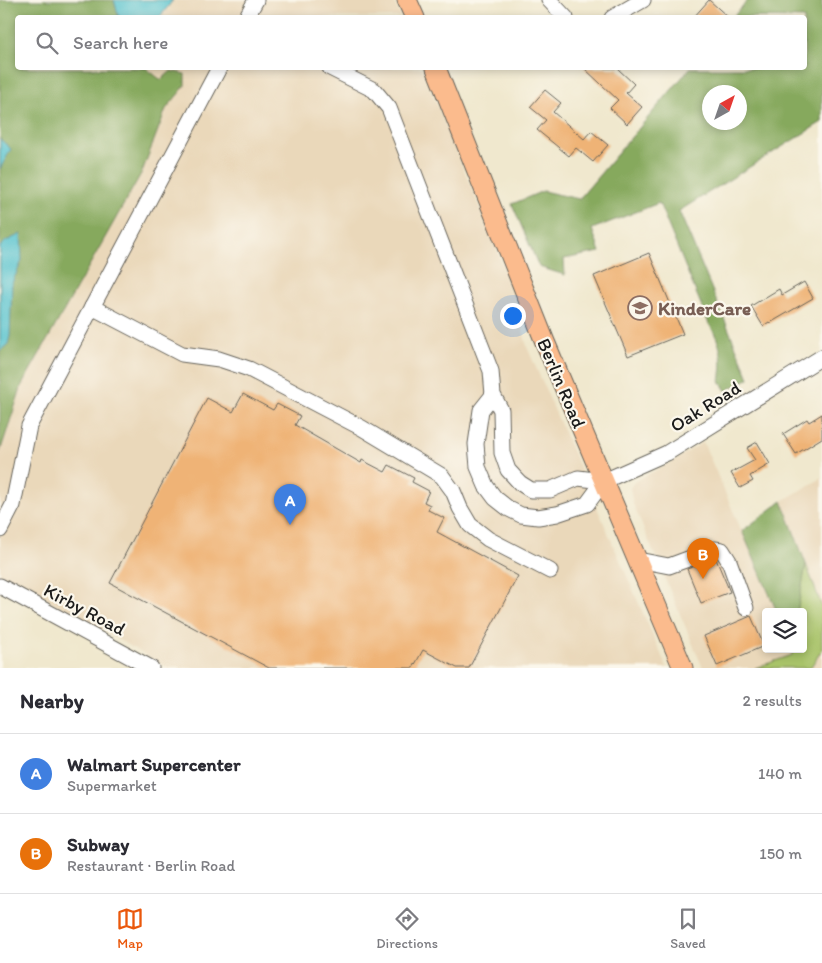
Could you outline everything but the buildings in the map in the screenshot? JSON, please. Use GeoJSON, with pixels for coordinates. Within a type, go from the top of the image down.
{"type":"FeatureCollection","features":[{"type":"Feature","properties":{"kind":"main road"},"geometry":{"type":"LineString","coordinates":[[407,0],[413,15]]}},
{"type":"Feature","properties":{"kind":"main road","name":"Berlin Road"},"geometry":{"type":"LineString","coordinates":[[437,70],[545,342],[683,668]]}},
{"type":"Feature","properties":{"kind":"street"},"geometry":{"type":"LineString","coordinates":[[248,15],[256,0]]}},
{"type":"Feature","properties":{"kind":"street"},"geometry":{"type":"LineString","coordinates":[[549,0],[563,15]]}},
{"type":"Feature","properties":{"kind":"street"},"geometry":{"type":"LineString","coordinates":[[617,15],[643,0]]}},
{"type":"Feature","properties":{"kind":"street"},"geometry":{"type":"LineString","coordinates":[[0,530],[13,505],[29,426],[218,70]]}},
{"type":"Feature","properties":{"kind":"street"},"geometry":{"type":"LineString","coordinates":[[334,70],[374,90],[389,108],[491,370],[493,395],[501,410],[502,453],[508,470],[520,483],[531,490],[550,490],[578,478],[604,481],[587,504],[557,514],[538,517],[521,515],[509,509],[486,486],[478,467],[476,444],[481,410],[493,395]]}},
{"type":"Feature","properties":{"kind":"street"},"geometry":{"type":"LineString","coordinates":[[92,307],[182,354],[219,359],[249,368],[362,428],[442,476],[453,491],[470,525],[488,539],[550,571]]}},
{"type":"Feature","properties":{"kind":"street","name":"Oak Road"},"geometry":{"type":"LineString","coordinates":[[604,481],[667,453],[822,357]]}},
{"type":"Feature","properties":{"kind":"street"},"geometry":{"type":"LineString","coordinates":[[638,560],[669,566],[715,550],[722,550],[729,561],[746,608]]}},
{"type":"Feature","properties":{"kind":"street","name":"Kirby Road"},"geometry":{"type":"LineString","coordinates":[[0,586],[151,668]]}},
{"type":"Feature","properties":{"kind":"shaded area"},"geometry":{"type":"Polygon","coordinates":[[[173,0],[393,0],[400,15],[162,15],[173,0]]]}},
{"type":"Feature","properties":{"kind":"shaded area"},"geometry":{"type":"Polygon","coordinates":[[[148,70],[423,70],[513,289],[527,347],[667,668],[168,668],[69,611],[0,578],[0,452],[22,385],[142,172],[166,109],[185,86],[161,80],[148,70]]]}},
{"type":"Feature","properties":{"kind":"shaded area"},"geometry":{"type":"Polygon","coordinates":[[[703,442],[775,608],[762,608],[762,653],[807,653],[807,608],[798,608],[806,564],[782,501],[822,478],[822,668],[703,668],[633,504],[630,488],[635,481],[670,463],[703,442]]]}},
{"type":"Feature","properties":{"kind":"green space"},"geometry":{"type":"Polygon","coordinates":[[[0,0],[114,0],[118,15],[15,15],[15,70],[148,70],[161,80],[171,71],[185,74],[185,86],[166,109],[142,172],[22,385],[0,452],[0,0]]]}},
{"type":"Feature","properties":{"kind":"green space"},"geometry":{"type":"Polygon","coordinates":[[[748,0],[822,0],[822,122],[679,211],[749,378],[726,391],[720,381],[722,366],[719,344],[659,203],[592,229],[600,252],[564,259],[565,275],[539,267],[512,204],[543,191],[579,199],[688,70],[807,70],[807,15],[735,15],[748,0]]]}},
{"type":"Feature","properties":{"kind":"green space"},"geometry":{"type":"Polygon","coordinates":[[[782,501],[806,564],[798,608],[775,608],[742,531],[782,501]]]}},
{"type":"Feature","properties":{"kind":"green space"},"geometry":{"type":"Polygon","coordinates":[[[806,564],[822,607],[822,650],[810,668],[755,668],[792,655],[792,653],[807,653],[807,608],[798,608],[806,564]]]}},
{"type":"Feature","properties":{"kind":"water"},"geometry":{"type":"Polygon","coordinates":[[[114,0],[173,0],[162,15],[118,15],[114,0]]]}},
{"type":"Feature","properties":{"kind":"water"},"geometry":{"type":"Polygon","coordinates":[[[0,139],[11,149],[0,169],[0,139]]]}},
{"type":"Feature","properties":{"kind":"water"},"geometry":{"type":"Polygon","coordinates":[[[21,234],[22,261],[12,283],[10,336],[8,344],[0,351],[0,247],[6,241],[21,234]]]}},
{"type":"Feature","properties":{"kind":"place","name":"KinderCare"},"geometry":{"type":"Point","coordinates":[640,308]}},
{"type":"Feature","properties":{"kind":"place","name":"Walmart Supercenter"},"geometry":{"type":"Point","coordinates":[290,525]}},
{"type":"Feature","properties":{"kind":"place","name":"Subway"},"geometry":{"type":"Point","coordinates":[703,579]}}]}
